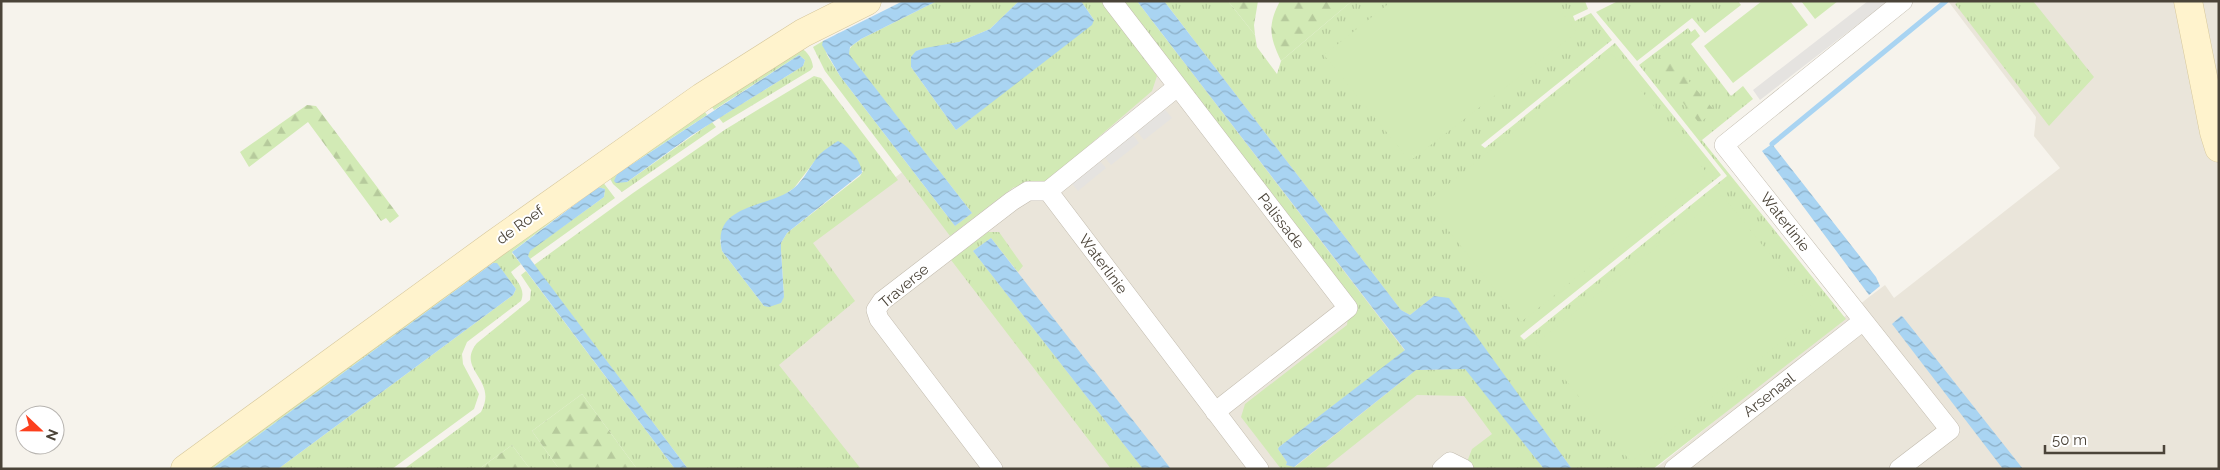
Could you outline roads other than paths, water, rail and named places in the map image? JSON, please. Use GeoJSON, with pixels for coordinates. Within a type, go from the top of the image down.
{"type":"FeatureCollection","features":[{"type":"Feature","properties":{"kind":"street","name":"de Roef"},"geometry":{"type":"LineString","coordinates":[[185,469],[518,226],[702,97],[803,33],[867,1]]}},
{"type":"Feature","properties":{"kind":"street","name":"Palissade"},"geometry":{"type":"LineString","coordinates":[[1112,1],[1348,308],[1215,412]]}},
{"type":"Feature","properties":{"kind":"street","name":"Waterlinie"},"geometry":{"type":"LineString","coordinates":[[1899,469],[1950,430],[1724,145],[1903,1]]}},
{"type":"Feature","properties":{"kind":"street"},"geometry":{"type":"LineString","coordinates":[[2188,1],[2214,132],[2219,148]]}},
{"type":"Feature","properties":{"kind":"street"},"geometry":{"type":"LineString","coordinates":[[1048,191],[1178,87]]}},
{"type":"Feature","properties":{"kind":"street","name":"Traverse"},"geometry":{"type":"LineString","coordinates":[[993,469],[879,319],[876,310],[882,300],[1012,201],[1028,191],[1048,191]]}},
{"type":"Feature","properties":{"kind":"street","name":"Waterlinie"},"geometry":{"type":"LineString","coordinates":[[1048,191],[1259,469]]}},
{"type":"Feature","properties":{"kind":"street","name":"Arsenaal"},"geometry":{"type":"LineString","coordinates":[[1674,469],[1863,321]]}},
{"type":"Feature","properties":{"kind":"street"},"geometry":{"type":"LineString","coordinates":[[1442,469],[1450,462],[1464,469]]}},
{"type":"Feature","properties":{"kind":"water"},"geometry":{"type":"Polygon","coordinates":[[[903,1],[937,1],[861,39],[850,47],[849,54],[972,213],[955,226],[840,76],[822,45],[823,41],[903,1]]]}},
{"type":"Feature","properties":{"kind":"water"},"geometry":{"type":"Polygon","coordinates":[[[1019,1],[1081,1],[1094,20],[1092,25],[956,130],[911,67],[911,57],[916,51],[959,42],[990,29],[1019,1]]]}},
{"type":"Feature","properties":{"kind":"water"},"geometry":{"type":"Polygon","coordinates":[[[1137,1],[1164,1],[1401,310],[1410,315],[1434,296],[1449,298],[1572,469],[1544,469],[1465,369],[1416,370],[1294,467],[1286,465],[1287,462],[1278,449],[1279,447],[1405,350],[1137,1]]]}},
{"type":"Feature","properties":{"kind":"water"},"geometry":{"type":"Polygon","coordinates":[[[799,55],[805,60],[803,66],[692,135],[627,182],[616,183],[614,181],[617,174],[799,55]]]}},
{"type":"Feature","properties":{"kind":"water"},"geometry":{"type":"Polygon","coordinates":[[[838,141],[854,154],[860,164],[862,173],[787,233],[781,243],[784,297],[781,303],[769,307],[764,306],[722,251],[721,235],[725,224],[744,209],[783,195],[794,188],[820,154],[838,141]]]}},
{"type":"Feature","properties":{"kind":"water"},"geometry":{"type":"Polygon","coordinates":[[[1772,144],[1876,277],[1880,286],[1869,295],[1762,151],[1772,144]]]}},
{"type":"Feature","properties":{"kind":"water"},"geometry":{"type":"Polygon","coordinates":[[[598,187],[605,189],[604,197],[530,251],[528,256],[688,469],[675,469],[512,252],[598,187]]]}},
{"type":"Feature","properties":{"kind":"water"},"geometry":{"type":"Polygon","coordinates":[[[991,238],[1171,469],[1143,469],[973,251],[991,238]]]}},
{"type":"Feature","properties":{"kind":"water"},"geometry":{"type":"Polygon","coordinates":[[[493,263],[497,263],[516,289],[513,295],[278,469],[212,469],[493,263]]]}},
{"type":"Feature","properties":{"kind":"water"},"geometry":{"type":"Polygon","coordinates":[[[1901,316],[2023,469],[2003,469],[1892,324],[1901,316]]]}},
{"type":"Feature","properties":{"kind":"waterway"},"geometry":{"type":"LineString","coordinates":[[1772,144],[1946,1]]}}]}
